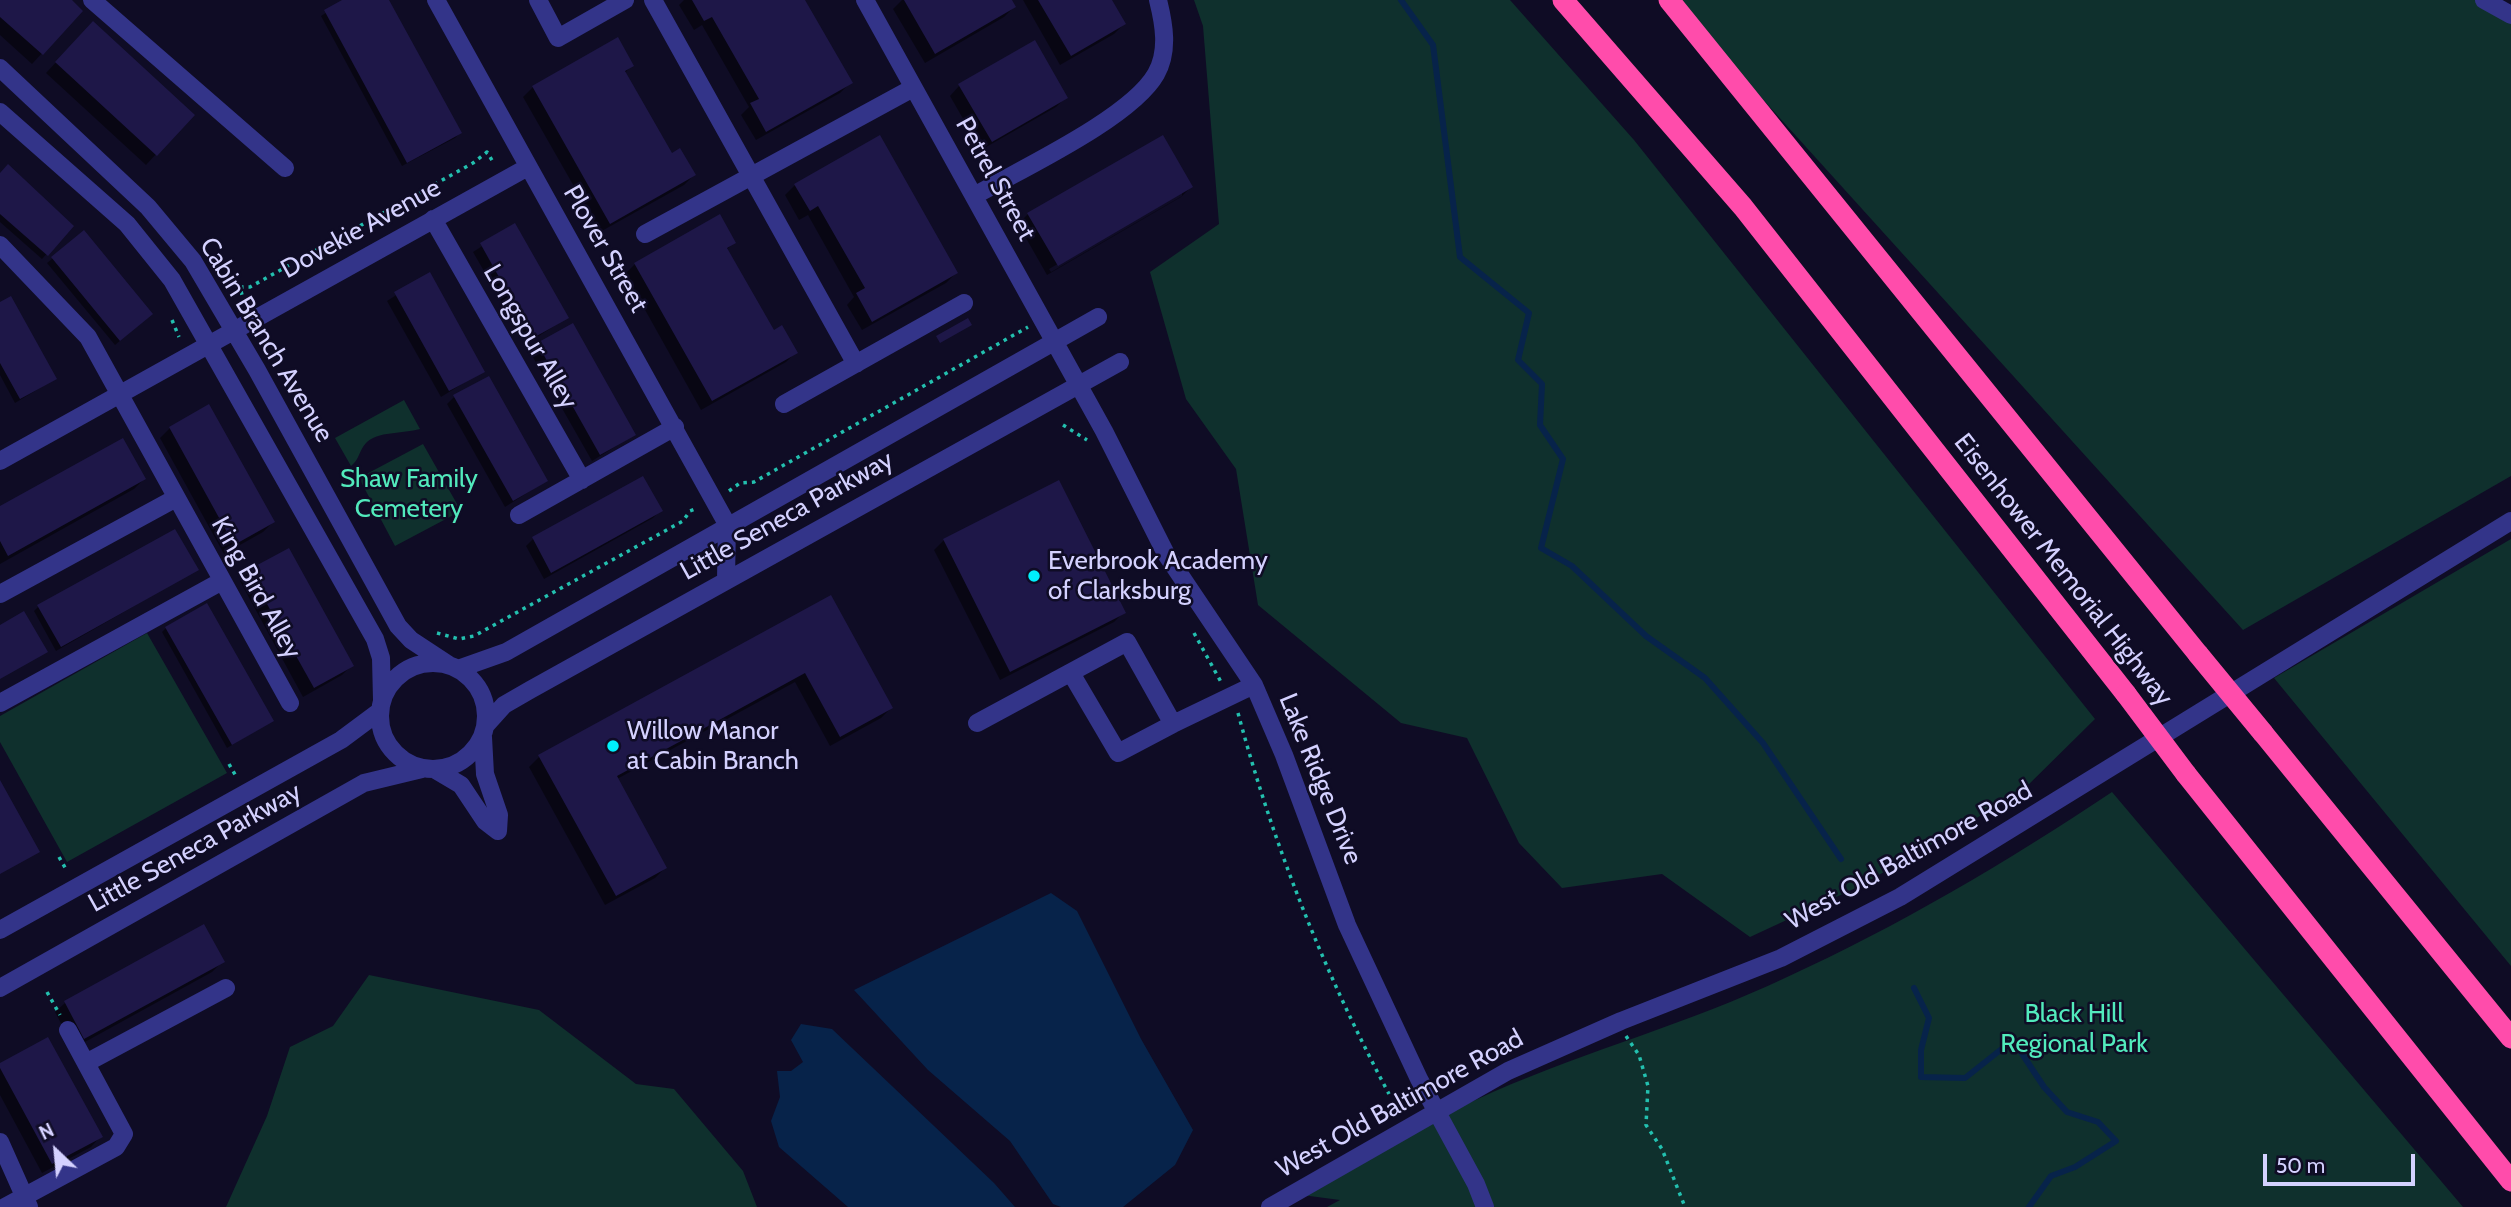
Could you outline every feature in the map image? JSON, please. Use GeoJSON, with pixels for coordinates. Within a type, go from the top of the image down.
{"type":"FeatureCollection","features":[{"type":"Feature","properties":{"kind":"highway","name":"Eisenhower Memorial Highway"},"geometry":{"type":"LineString","coordinates":[[1563,0],[1743,206],[2186,774],[2511,1181]]}},
{"type":"Feature","properties":{"kind":"highway","name":"Eisenhower Memorial Highway"},"geometry":{"type":"LineString","coordinates":[[1669,0],[2511,1038]]}},
{"type":"Feature","properties":{"kind":"street"},"geometry":{"type":"LineString","coordinates":[[92,0],[285,169]]}},
{"type":"Feature","properties":{"kind":"street","name":"Plover Street"},"geometry":{"type":"LineString","coordinates":[[436,0],[727,524]]}},
{"type":"Feature","properties":{"kind":"street"},"geometry":{"type":"LineString","coordinates":[[538,0],[558,38],[625,0]]}},
{"type":"Feature","properties":{"kind":"street"},"geometry":{"type":"LineString","coordinates":[[653,0],[856,364]]}},
{"type":"Feature","properties":{"kind":"street","name":"Petrel Street"},"geometry":{"type":"LineString","coordinates":[[865,0],[1078,384]]}},
{"type":"Feature","properties":{"kind":"street"},"geometry":{"type":"LineString","coordinates":[[974,196],[1119,113],[1142,95],[1157,72],[1164,49],[1164,22],[1158,0]]}},
{"type":"Feature","properties":{"kind":"street"},"geometry":{"type":"LineString","coordinates":[[2484,0],[2511,15]]}},
{"type":"Feature","properties":{"kind":"street","name":"Cabin Branch Avenue"},"geometry":{"type":"LineString","coordinates":[[0,68],[148,207],[193,261],[235,331],[398,626],[411,640],[453,667]]}},
{"type":"Feature","properties":{"kind":"street"},"geometry":{"type":"LineString","coordinates":[[645,234],[914,88]]}},
{"type":"Feature","properties":{"kind":"street","name":"Cabin Branch Avenue"},"geometry":{"type":"LineString","coordinates":[[0,112],[127,224],[172,280],[376,639],[381,658],[381,705]]}},
{"type":"Feature","properties":{"kind":"street","name":"Dovekie Avenue"},"geometry":{"type":"LineString","coordinates":[[0,461],[528,167]]}},
{"type":"Feature","properties":{"kind":"street","name":"Longspur Alley"},"geometry":{"type":"LineString","coordinates":[[433,219],[582,480]]}},
{"type":"Feature","properties":{"kind":"street","name":"King Bird Alley"},"geometry":{"type":"LineString","coordinates":[[0,245],[88,337],[289,703]]}},
{"type":"Feature","properties":{"kind":"street"},"geometry":{"type":"LineString","coordinates":[[784,404],[964,303]]}},
{"type":"Feature","properties":{"kind":"street","name":"Little Seneca Parkway"},"geometry":{"type":"LineString","coordinates":[[453,667],[506,652],[727,524],[1098,317]]}},
{"type":"Feature","properties":{"kind":"street","name":"Little Seneca Parkway"},"geometry":{"type":"LineString","coordinates":[[484,731],[505,705],[726,579],[1120,362]]}},
{"type":"Feature","properties":{"kind":"street","name":"Lake Ridge Drive"},"geometry":{"type":"LineString","coordinates":[[1078,384],[1166,554],[1254,685],[1284,755],[1347,925],[1485,1207]]}},
{"type":"Feature","properties":{"kind":"street"},"geometry":{"type":"LineString","coordinates":[[519,515],[675,427]]}},
{"type":"Feature","properties":{"kind":"street"},"geometry":{"type":"LineString","coordinates":[[0,594],[176,498]]}},
{"type":"Feature","properties":{"kind":"street","name":"West Old Baltimore Road"},"geometry":{"type":"LineString","coordinates":[[1270,1207],[1508,1071],[1620,1021],[1781,958],[1900,897],[2511,522]]}},
{"type":"Feature","properties":{"kind":"street"},"geometry":{"type":"LineString","coordinates":[[726,579],[727,524]]}},
{"type":"Feature","properties":{"kind":"street"},"geometry":{"type":"LineString","coordinates":[[0,703],[222,581]]}},
{"type":"Feature","properties":{"kind":"street"},"geometry":{"type":"LineString","coordinates":[[977,723],[1127,642],[1173,724]]}},
{"type":"Feature","properties":{"kind":"street"},"geometry":{"type":"LineString","coordinates":[[433,663],[453,667],[471,679],[481,692],[486,709],[485,774],[499,815],[498,831],[485,821],[461,785],[428,769],[407,763],[386,741],[381,705],[390,685],[409,669],[433,663]]}},
{"type":"Feature","properties":{"kind":"street"},"geometry":{"type":"LineString","coordinates":[[1071,673],[1118,753],[1254,685]]}},
{"type":"Feature","properties":{"kind":"street","name":"Little Seneca Parkway"},"geometry":{"type":"LineString","coordinates":[[0,930],[341,740],[381,705]]}},
{"type":"Feature","properties":{"kind":"street"},"geometry":{"type":"LineString","coordinates":[[428,769],[463,760],[484,731]]}},
{"type":"Feature","properties":{"kind":"street","name":"Little Seneca Parkway"},"geometry":{"type":"LineString","coordinates":[[0,988],[364,783],[428,769]]}},
{"type":"Feature","properties":{"kind":"street"},"geometry":{"type":"LineString","coordinates":[[86,1063],[226,988]]}},
{"type":"Feature","properties":{"kind":"street"},"geometry":{"type":"LineString","coordinates":[[5,1207],[28,1202],[117,1147],[124,1134],[68,1030]]}},
{"type":"Feature","properties":{"kind":"street"},"geometry":{"type":"LineString","coordinates":[[0,1142],[28,1202]]}},
{"type":"Feature","properties":{"kind":"path"},"geometry":{"type":"LineString","coordinates":[[240,287],[250,287],[473,163],[487,152],[493,162]]}},
{"type":"Feature","properties":{"kind":"path"},"geometry":{"type":"LineString","coordinates":[[169,310],[171,325],[179,337]]}},
{"type":"Feature","properties":{"kind":"path"},"geometry":{"type":"LineString","coordinates":[[725,493],[740,483],[754,482],[1042,319]]}},
{"type":"Feature","properties":{"kind":"path"},"geometry":{"type":"LineString","coordinates":[[273,344],[274,361]]}},
{"type":"Feature","properties":{"kind":"path"},"geometry":{"type":"LineString","coordinates":[[1063,425],[1087,440],[1094,452]]}},
{"type":"Feature","properties":{"kind":"path"},"geometry":{"type":"LineString","coordinates":[[428,630],[459,639],[474,636],[683,521],[690,511],[701,507]]}},
{"type":"Feature","properties":{"kind":"path"},"geometry":{"type":"LineString","coordinates":[[1189,623],[1238,713],[1257,786],[1322,961],[1389,1094]]}},
{"type":"Feature","properties":{"kind":"path"},"geometry":{"type":"LineString","coordinates":[[47,992],[68,1030]]}},
{"type":"Feature","properties":{"kind":"path"},"geometry":{"type":"LineString","coordinates":[[1620,1021],[1639,1055],[1648,1086],[1646,1125],[1662,1149],[1685,1207]]}},
{"type":"Feature","properties":{"kind":"green space"},"geometry":{"type":"Polygon","coordinates":[[[1194,0],[1510,0],[1634,140],[2095,719],[2021,792],[1860,886],[1750,937],[1662,874],[1562,888],[1519,843],[1467,738],[1401,723],[1258,605],[1236,469],[1186,399],[1150,272],[1219,224],[1203,26],[1194,0]]]}},
{"type":"Feature","properties":{"kind":"green space"},"geometry":{"type":"Polygon","coordinates":[[[1673,0],[2484,0],[2511,15],[2511,476],[2243,630],[1673,0]]]}},
{"type":"Feature","properties":{"kind":"green space"},"geometry":{"type":"Polygon","coordinates":[[[404,400],[420,429],[371,439],[363,446],[351,466],[335,438],[404,400]]]}},
{"type":"Feature","properties":{"kind":"green space","name":"Shaw Family Cemetery"},"geometry":{"type":"Polygon","coordinates":[[[423,444],[461,511],[395,546],[359,478],[423,444]]]}},
{"type":"Feature","properties":{"kind":"green space"},"geometry":{"type":"Polygon","coordinates":[[[2511,539],[2511,966],[2274,678],[2511,539]]]}},
{"type":"Feature","properties":{"kind":"green space"},"geometry":{"type":"Polygon","coordinates":[[[147,633],[227,773],[67,862],[0,742],[0,716],[147,633]]]}},
{"type":"Feature","properties":{"kind":"green space","name":"Black Hill Regional Park"},"geometry":{"type":"Polygon","coordinates":[[[2112,792],[2463,1207],[1327,1207],[1340,1200],[1302,1195],[1468,1103],[1529,1077],[1713,1009],[1827,958],[1952,892],[2112,792]]]}},
{"type":"Feature","properties":{"kind":"green space"},"geometry":{"type":"Polygon","coordinates":[[[369,975],[539,1010],[636,1084],[674,1089],[743,1171],[757,1207],[226,1207],[267,1116],[290,1047],[333,1026],[369,975]]]}},
{"type":"Feature","properties":{"kind":"water"},"geometry":{"type":"Polygon","coordinates":[[[1051,893],[1077,911],[1141,1039],[1193,1130],[1175,1165],[1123,1207],[1061,1207],[1053,1204],[1010,1141],[928,1070],[854,990],[1051,893]]]}},
{"type":"Feature","properties":{"kind":"water"},"geometry":{"type":"Polygon","coordinates":[[[801,1024],[832,1029],[994,1183],[1015,1207],[848,1207],[779,1147],[771,1121],[780,1097],[777,1071],[791,1071],[803,1062],[791,1040],[801,1024]]]}},
{"type":"Feature","properties":{"kind":"building"},"geometry":{"type":"Polygon","coordinates":[[[0,0],[72,0],[83,11],[43,55],[0,17],[0,0]]]}},
{"type":"Feature","properties":{"kind":"building"},"geometry":{"type":"Polygon","coordinates":[[[342,0],[389,0],[462,133],[407,163],[324,10],[342,0]]]}},
{"type":"Feature","properties":{"kind":"building"},"geometry":{"type":"Polygon","coordinates":[[[692,0],[805,0],[853,83],[766,132],[750,103],[759,99],[712,17],[704,21],[692,0]]]}},
{"type":"Feature","properties":{"kind":"building"},"geometry":{"type":"Polygon","coordinates":[[[904,0],[1012,0],[1016,7],[935,54],[904,0]]]}},
{"type":"Feature","properties":{"kind":"building"},"geometry":{"type":"Polygon","coordinates":[[[1038,0],[1112,0],[1126,24],[1071,56],[1038,0]]]}},
{"type":"Feature","properties":{"kind":"building"},"geometry":{"type":"Polygon","coordinates":[[[93,21],[195,115],[157,156],[55,62],[93,21]]]}},
{"type":"Feature","properties":{"kind":"building"},"geometry":{"type":"Polygon","coordinates":[[[618,37],[634,66],[625,71],[672,153],[680,148],[696,175],[610,224],[532,86],[618,37]]]}},
{"type":"Feature","properties":{"kind":"building"},"geometry":{"type":"Polygon","coordinates":[[[1035,40],[1068,98],[992,142],[958,84],[1035,40]]]}},
{"type":"Feature","properties":{"kind":"building"},"geometry":{"type":"Polygon","coordinates":[[[880,135],[958,273],[872,322],[856,293],[865,288],[818,206],[810,211],[794,184],[880,135]]]}},
{"type":"Feature","properties":{"kind":"building"},"geometry":{"type":"Polygon","coordinates":[[[1163,135],[1193,187],[1058,266],[1027,213],[1163,135]]]}},
{"type":"Feature","properties":{"kind":"building"},"geometry":{"type":"Polygon","coordinates":[[[8,164],[74,226],[48,256],[0,214],[0,173],[8,164]]]}},
{"type":"Feature","properties":{"kind":"building"},"geometry":{"type":"Polygon","coordinates":[[[720,214],[736,243],[727,248],[774,330],[782,325],[798,353],[712,401],[634,263],[720,214]]]}},
{"type":"Feature","properties":{"kind":"building"},"geometry":{"type":"Polygon","coordinates":[[[515,223],[569,318],[533,338],[480,243],[515,223]]]}},
{"type":"Feature","properties":{"kind":"building"},"geometry":{"type":"Polygon","coordinates":[[[84,230],[153,314],[120,341],[51,257],[84,230]]]}},
{"type":"Feature","properties":{"kind":"building"},"geometry":{"type":"Polygon","coordinates":[[[430,272],[485,372],[449,391],[394,292],[430,272]]]}},
{"type":"Feature","properties":{"kind":"building"},"geometry":{"type":"Polygon","coordinates":[[[11,296],[57,379],[20,399],[0,363],[0,302],[11,296]]]}},
{"type":"Feature","properties":{"kind":"building"},"geometry":{"type":"Polygon","coordinates":[[[968,318],[972,325],[940,343],[936,336],[968,318]]]}},
{"type":"Feature","properties":{"kind":"building"},"geometry":{"type":"Polygon","coordinates":[[[573,323],[636,435],[600,455],[537,343],[573,323]]]}},
{"type":"Feature","properties":{"kind":"building"},"geometry":{"type":"Polygon","coordinates":[[[489,376],[548,481],[513,501],[453,395],[489,376]]]}},
{"type":"Feature","properties":{"kind":"building"},"geometry":{"type":"Polygon","coordinates":[[[209,404],[275,522],[234,545],[169,427],[209,404]]]}},
{"type":"Feature","properties":{"kind":"building"},"geometry":{"type":"Polygon","coordinates":[[[123,438],[146,479],[8,556],[0,541],[0,506],[123,438]]]}},
{"type":"Feature","properties":{"kind":"building"},"geometry":{"type":"Polygon","coordinates":[[[643,476],[663,511],[551,573],[532,537],[643,476]]]}},
{"type":"Feature","properties":{"kind":"building","name":"Everbrook Academy of Clarksburg"},"geometry":{"type":"Polygon","coordinates":[[[1059,480],[1126,613],[1010,672],[943,539],[1059,480]]]}},
{"type":"Feature","properties":{"kind":"building"},"geometry":{"type":"Polygon","coordinates":[[[175,529],[199,570],[61,647],[37,605],[175,529]]]}},
{"type":"Feature","properties":{"kind":"building"},"geometry":{"type":"Polygon","coordinates":[[[289,548],[354,666],[314,688],[248,570],[289,548]]]}},
{"type":"Feature","properties":{"kind":"building","name":"Willow Manor at Cabin Branch"},"geometry":{"type":"Polygon","coordinates":[[[831,595],[893,708],[840,737],[805,673],[617,776],[667,868],[616,896],[538,755],[831,595]]]}},
{"type":"Feature","properties":{"kind":"building"},"geometry":{"type":"Polygon","coordinates":[[[207,603],[274,721],[232,745],[165,627],[207,603]]]}},
{"type":"Feature","properties":{"kind":"building"},"geometry":{"type":"Polygon","coordinates":[[[24,611],[48,652],[0,679],[0,625],[24,611]]]}},
{"type":"Feature","properties":{"kind":"building"},"geometry":{"type":"Polygon","coordinates":[[[0,780],[40,852],[0,874],[0,780]]]}},
{"type":"Feature","properties":{"kind":"building"},"geometry":{"type":"Polygon","coordinates":[[[204,924],[225,962],[84,1039],[64,1001],[204,924]]]}},
{"type":"Feature","properties":{"kind":"building"},"geometry":{"type":"Polygon","coordinates":[[[48,1037],[103,1137],[52,1164],[0,1068],[0,1063],[48,1037]]]}},
{"type":"Feature","properties":{"kind":"waterway"},"geometry":{"type":"LineString","coordinates":[[1401,0],[1433,45],[1460,257],[1529,313],[1518,360],[1542,384],[1540,425],[1563,459],[1541,548],[1572,566],[1646,636],[1705,678],[1763,743],[1841,859]]}},
{"type":"Feature","properties":{"kind":"waterway"},"geometry":{"type":"LineString","coordinates":[[1914,988],[1929,1018],[1921,1050],[1921,1077],[1965,1078],[2013,1040],[2044,1087],[2067,1112],[2098,1122],[2116,1141],[2075,1167],[2051,1176],[2029,1207]]}},
{"type":"Feature","properties":{"kind":"place","name":"Everbrook Academy of Clarksburg"},"geometry":{"type":"Point","coordinates":[1034,576]}},
{"type":"Feature","properties":{"kind":"place","name":"Willow Manor at Cabin Branch"},"geometry":{"type":"Point","coordinates":[613,746]}}]}
